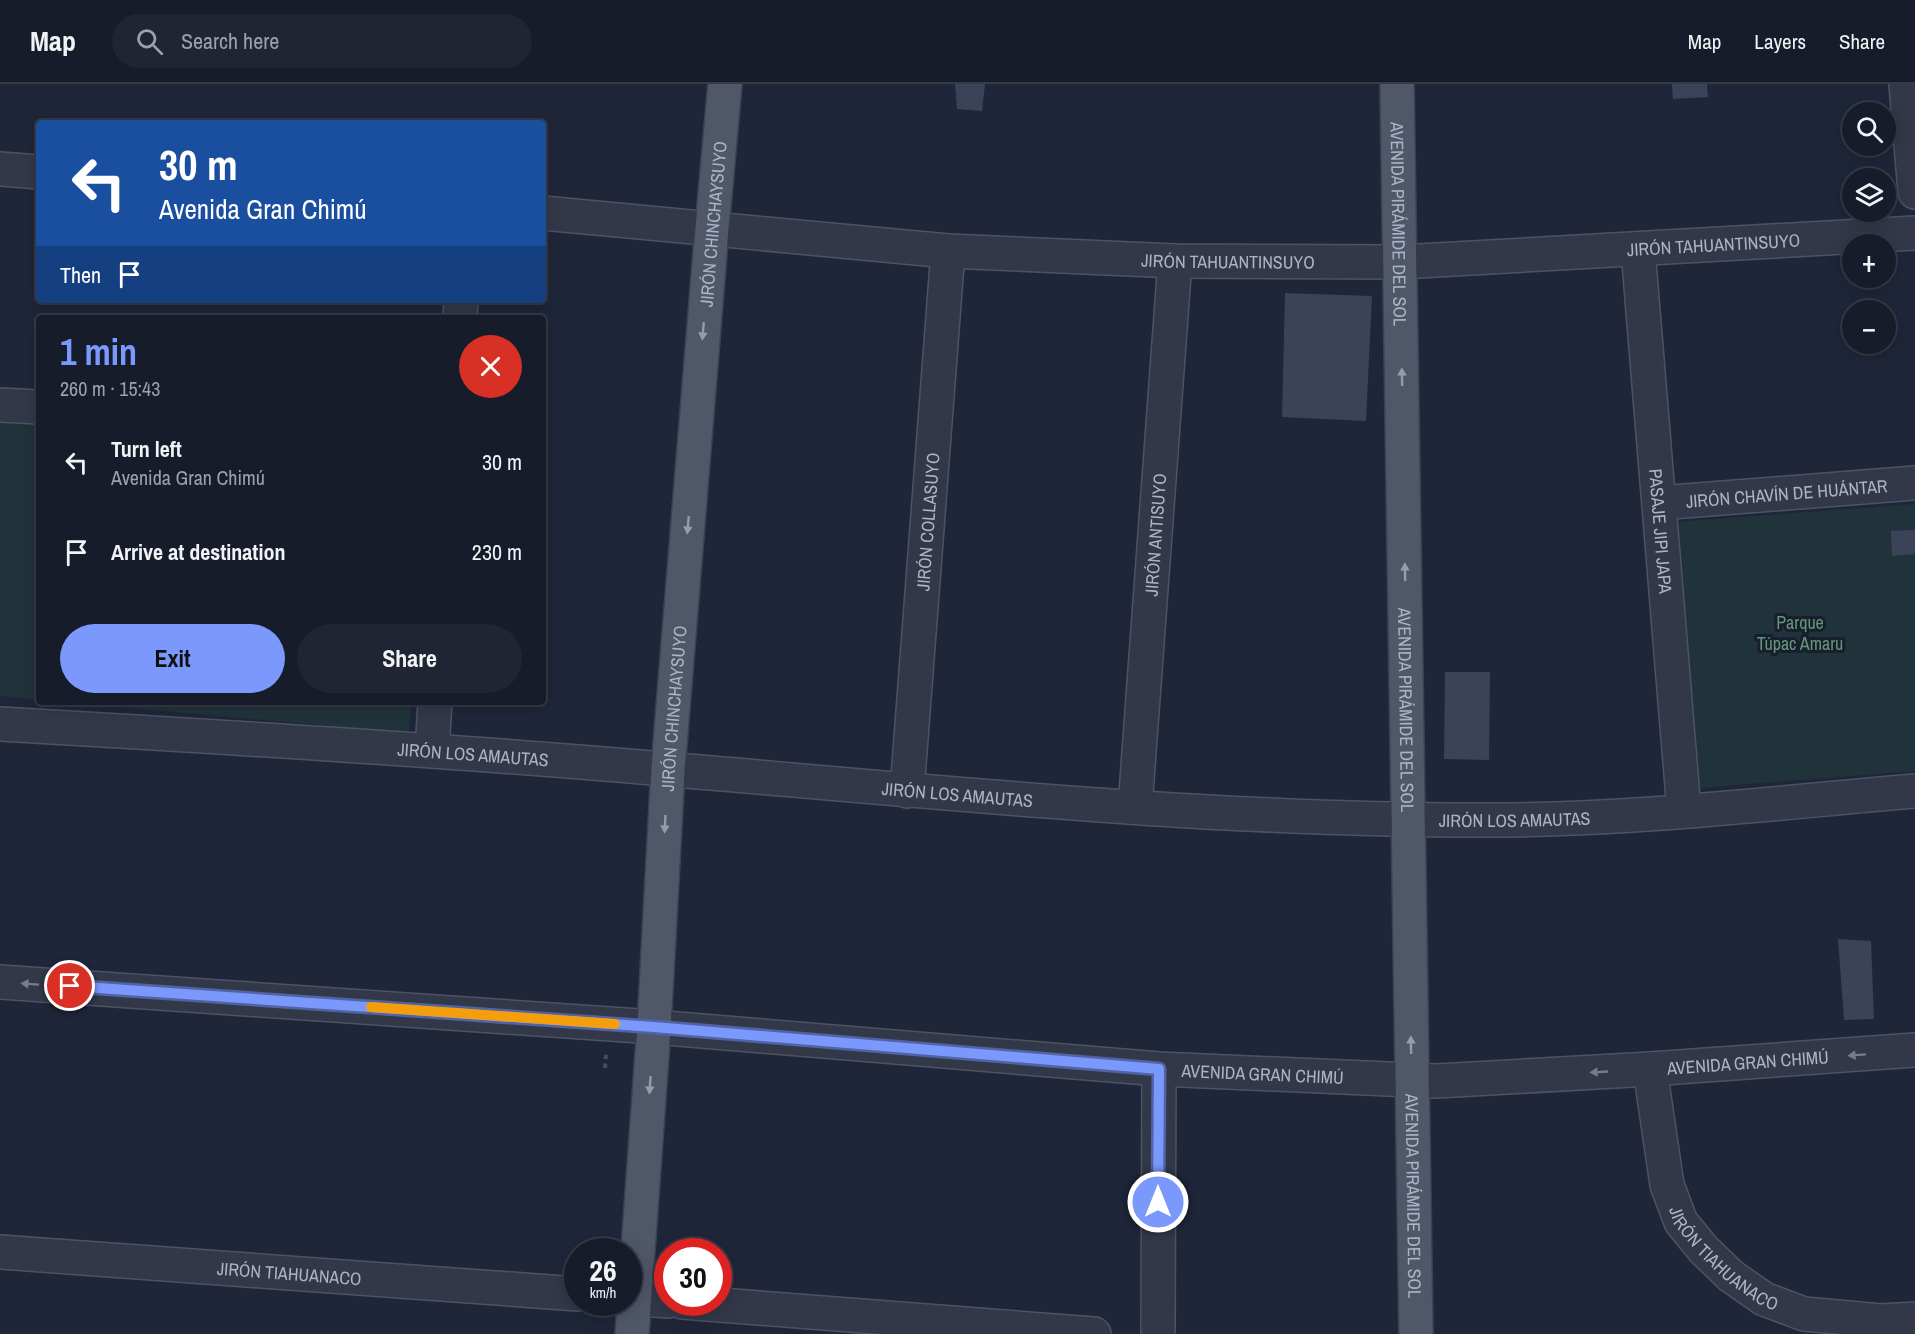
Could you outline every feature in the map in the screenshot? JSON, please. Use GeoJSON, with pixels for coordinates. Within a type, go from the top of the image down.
{"type":"FeatureCollection","features":[{"type":"Feature","properties":{"kind":"main road","name":"JIRÓN CHINCHAYSUYO"},"geometry":{"type":"LineString","coordinates":[[637,1238],[654,1027],[668,769],[725,84]]}},
{"type":"Feature","properties":{"kind":"main road","name":"AVENIDA PIRÁMIDE DEL SOL"},"geometry":{"type":"LineString","coordinates":[[1397,84],[1411,1080],[1420,1327]]}},
{"type":"Feature","properties":{"kind":"main road","name":"JIRÓN CHINCHAYSUYO"},"geometry":{"type":"LineString","coordinates":[[632,1316],[632,1334]]}},
{"type":"Feature","properties":{"kind":"street"},"geometry":{"type":"LineString","coordinates":[[1906,84],[1915,192]]}},
{"type":"Feature","properties":{"kind":"street"},"geometry":{"type":"LineString","coordinates":[[0,169],[36,172]]}},
{"type":"Feature","properties":{"kind":"street","name":"JIRÓN TAHUANTINSUYO"},"geometry":{"type":"LineString","coordinates":[[546,213],[948,251],[1174,261],[1401,262],[1915,233]]}},
{"type":"Feature","properties":{"kind":"street","name":"PASAJE JIPI JAPA"},"geometry":{"type":"LineString","coordinates":[[1638,250],[1683,811]]}},
{"type":"Feature","properties":{"kind":"street","name":"JIRÓN COLLASUYO"},"geometry":{"type":"LineString","coordinates":[[907,791],[948,251]]}},
{"type":"Feature","properties":{"kind":"street","name":"JIRÓN ANTISUYO"},"geometry":{"type":"LineString","coordinates":[[1135,807],[1174,261]]}},
{"type":"Feature","properties":{"kind":"street"},"geometry":{"type":"LineString","coordinates":[[0,405],[36,407]]}},
{"type":"Feature","properties":{"kind":"street","name":"JIRÓN CHAVÍN DE HUÁNTAR"},"geometry":{"type":"LineString","coordinates":[[1659,503],[1915,483]]}},
{"type":"Feature","properties":{"kind":"street"},"geometry":{"type":"LineString","coordinates":[[432,750],[435,705]]}},
{"type":"Feature","properties":{"kind":"street","name":"JIRÓN LOS AMAUTAS"},"geometry":{"type":"LineString","coordinates":[[0,724],[432,750],[907,791],[1328,819],[1592,818],[1915,791]]}},
{"type":"Feature","properties":{"kind":"street","name":"AVENIDA GRAN CHIMÚ"},"geometry":{"type":"LineString","coordinates":[[0,981],[654,1027],[1159,1069],[1437,1081],[1650,1069],[1915,1050]]}},
{"type":"Feature","properties":{"kind":"street"},"geometry":{"type":"LineString","coordinates":[[1158,1334],[1159,1069]]}},
{"type":"Feature","properties":{"kind":"street","name":"JIRÓN TIAHUANACO"},"geometry":{"type":"LineString","coordinates":[[1650,1069],[1667,1185],[1681,1222],[1704,1250],[1731,1276],[1764,1299],[1804,1314],[1857,1327],[1881,1321],[1915,1318]]}},
{"type":"Feature","properties":{"kind":"street","name":"JIRÓN TIAHUANACO"},"geometry":{"type":"LineString","coordinates":[[0,1252],[564,1293]]}},
{"type":"Feature","properties":{"kind":"street"},"geometry":{"type":"LineString","coordinates":[[732,1308],[875,1326],[1094,1334]]}},
{"type":"Feature","properties":{"kind":"green space"},"geometry":{"type":"Polygon","coordinates":[[[0,421],[36,423],[36,700],[0,696],[0,421]]]}},
{"type":"Feature","properties":{"kind":"green space","name":"Parque Túpac Amaru"},"geometry":{"type":"Polygon","coordinates":[[[1915,504],[1915,771],[1698,788],[1676,522],[1915,504]]]}},
{"type":"Feature","properties":{"kind":"green space"},"geometry":{"type":"Polygon","coordinates":[[[97,705],[411,705],[409,733],[97,705]]]}},
{"type":"Feature","properties":{"kind":"building"},"geometry":{"type":"Polygon","coordinates":[[[955,84],[985,84],[982,111],[957,109],[955,84]]]}},
{"type":"Feature","properties":{"kind":"building"},"geometry":{"type":"Polygon","coordinates":[[[1672,84],[1707,84],[1708,97],[1673,99],[1672,84]]]}},
{"type":"Feature","properties":{"kind":"building"},"geometry":{"type":"Polygon","coordinates":[[[1285,293],[1372,296],[1366,421],[1282,417],[1285,293]]]}},
{"type":"Feature","properties":{"kind":"building"},"geometry":{"type":"Polygon","coordinates":[[[1915,530],[1915,554],[1892,556],[1891,531],[1915,530]]]}},
{"type":"Feature","properties":{"kind":"building"},"geometry":{"type":"Polygon","coordinates":[[[1445,672],[1490,672],[1489,760],[1444,759],[1445,672]]]}},
{"type":"Feature","properties":{"kind":"building"},"geometry":{"type":"Polygon","coordinates":[[[1838,939],[1871,941],[1874,1019],[1844,1020],[1838,939]]]}},
{"type":"Feature","properties":{"kind":"slow traffic"},"geometry":{"type":"LineString","coordinates":[[371,1007],[615,1024]]}},
{"type":"Feature","properties":{"kind":"route"},"geometry":{"type":"LineString","coordinates":[[70,986],[654,1027],[1159,1069],[1158,1202]]}}]}
